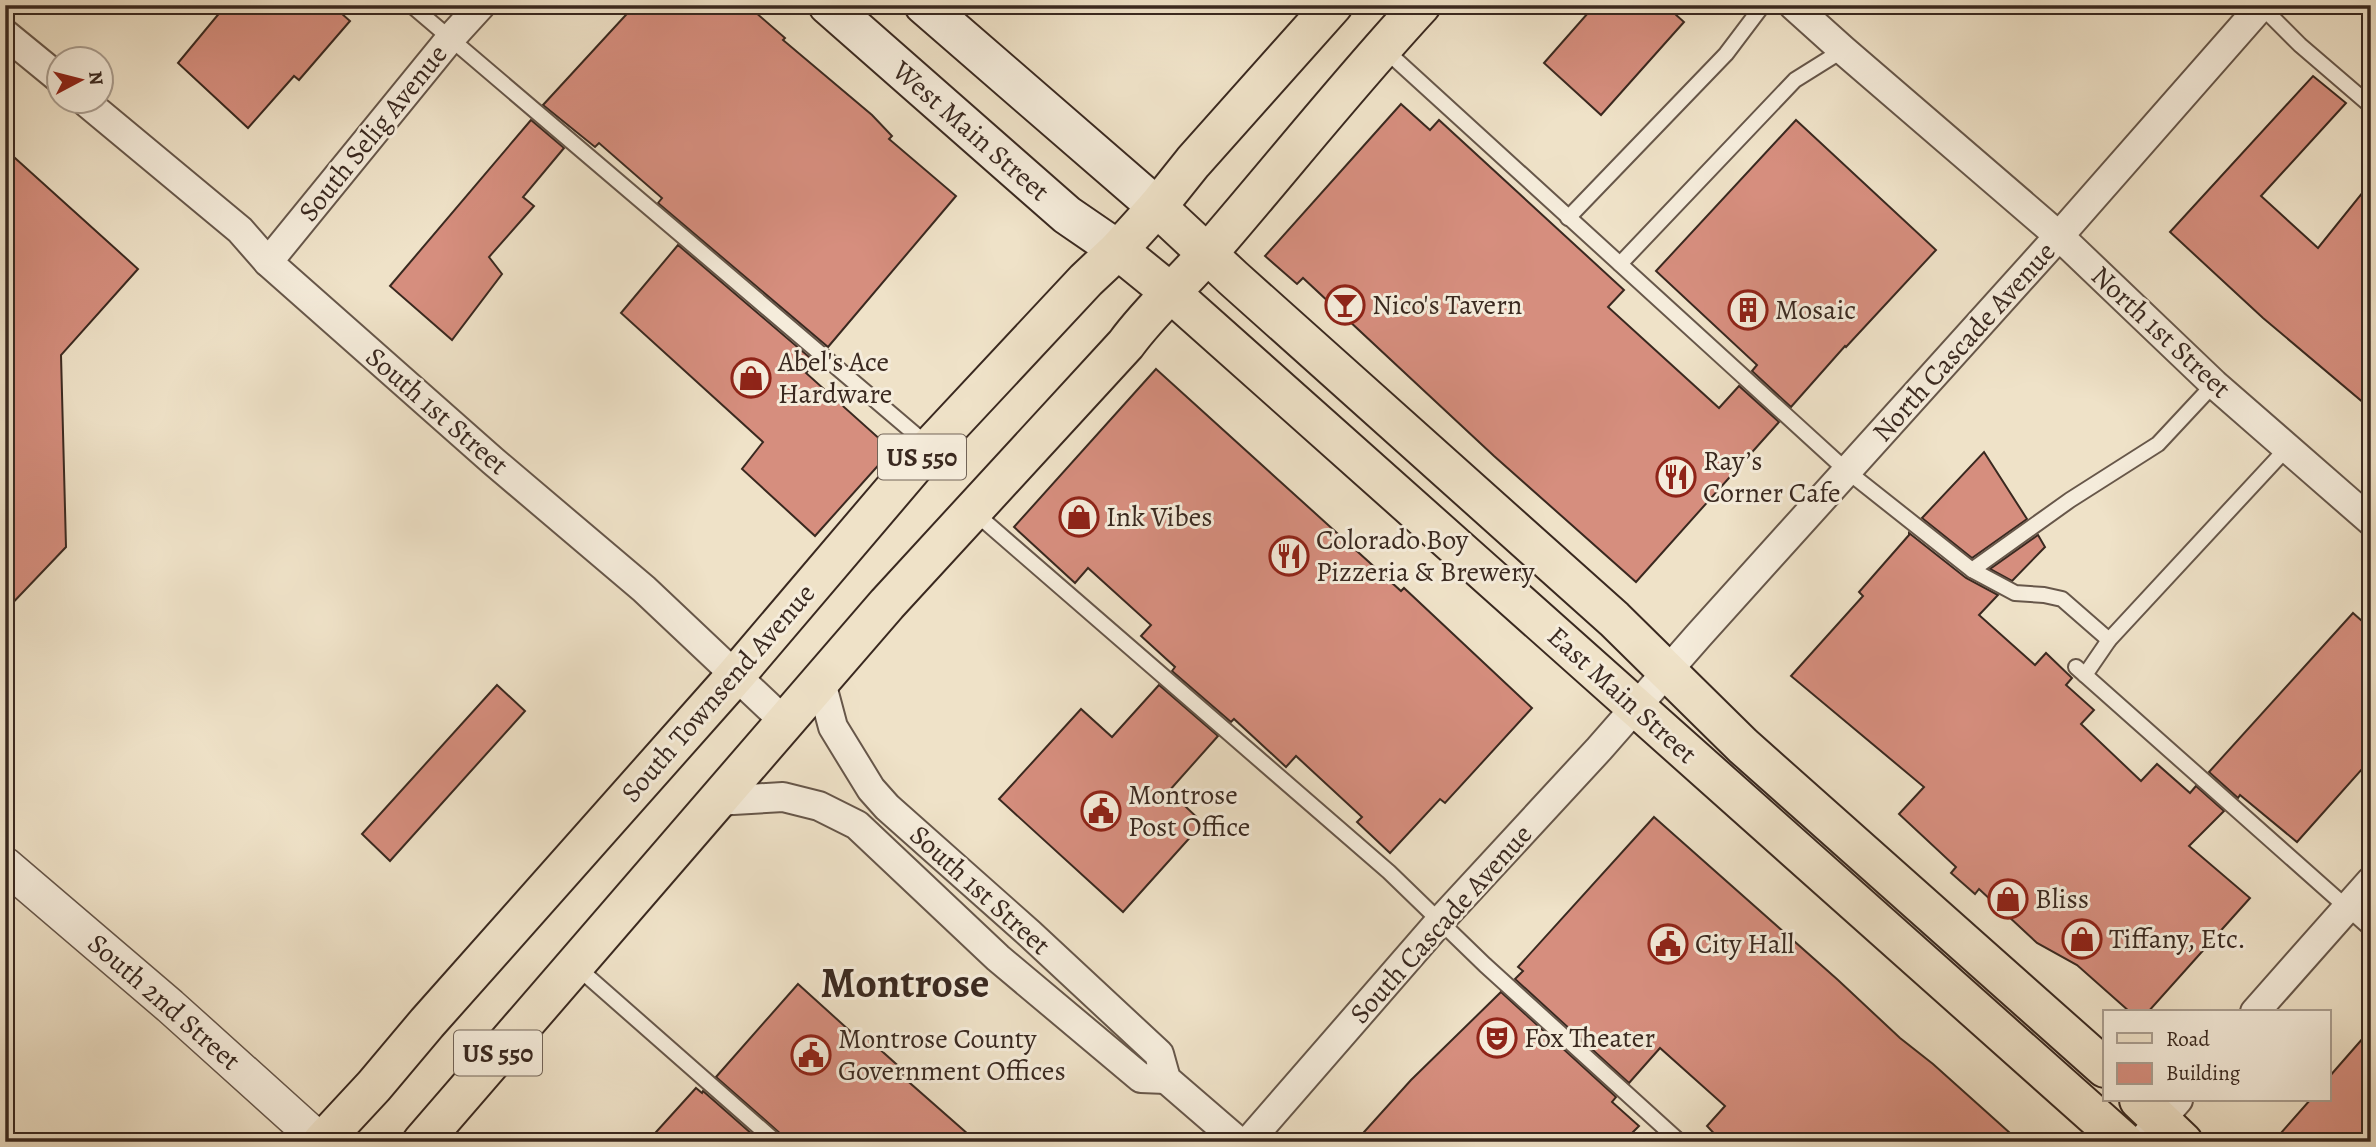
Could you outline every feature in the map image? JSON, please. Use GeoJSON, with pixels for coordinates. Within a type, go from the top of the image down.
{"type":"FeatureCollection","features":[{"type":"Feature","properties":{"kind":"main road","name":"West Main Street"},"geometry":{"type":"LineString","coordinates":[[828,5],[1080,226],[1118,250]]}},
{"type":"Feature","properties":{"kind":"main road"},"geometry":{"type":"LineString","coordinates":[[923,5],[1157,207]]}},
{"type":"Feature","properties":{"kind":"main road","name":"US 550"},"geometry":{"type":"LineString","coordinates":[[1118,250],[1333,5]]}},
{"type":"Feature","properties":{"kind":"main road","name":"US 550"},"geometry":{"type":"LineString","coordinates":[[422,1142],[887,604],[974,512],[1207,254],[1382,47],[1421,5]]}},
{"type":"Feature","properties":{"kind":"main road","name":"East Main Street"},"geometry":{"type":"LineString","coordinates":[[1157,207],[1614,619],[1743,746],[2103,1067]]}},
{"type":"Feature","properties":{"kind":"main road","name":"East Main Street"},"geometry":{"type":"LineString","coordinates":[[1118,250],[1171,293],[2124,1142]]}},
{"type":"Feature","properties":{"kind":"main road","name":"South Townsend Avenue"},"geometry":{"type":"LineString","coordinates":[[322,1142],[736,675],[930,447],[1086,280],[1118,250]]}},
{"type":"Feature","properties":{"kind":"street","name":"South Selig Avenue"},"geometry":{"type":"LineString","coordinates":[[268,262],[481,5]]}},
{"type":"Feature","properties":{"kind":"street","name":"North 1st Street"},"geometry":{"type":"LineString","coordinates":[[1793,5],[2059,236],[2214,384],[2371,521]]}},
{"type":"Feature","properties":{"kind":"street","name":"North Cascade Avenue"},"geometry":{"type":"LineString","coordinates":[[1636,708],[2261,6]]}},
{"type":"Feature","properties":{"kind":"street"},"geometry":{"type":"LineString","coordinates":[[5,34],[46,68]]}},
{"type":"Feature","properties":{"kind":"street","name":"South 1st Street"},"geometry":{"type":"LineString","coordinates":[[103,116],[240,230],[268,262],[493,461],[644,589],[786,723]]}},
{"type":"Feature","properties":{"kind":"street","name":"South 1st Street"},"geometry":{"type":"LineString","coordinates":[[821,682],[833,727],[871,789],[887,807],[1030,934],[1159,1054],[1166,1079],[1238,1142]]}},
{"type":"Feature","properties":{"kind":"street","name":"South Cascade Avenue"},"geometry":{"type":"LineString","coordinates":[[1248,1142],[1441,920],[1636,708]]}},
{"type":"Feature","properties":{"kind":"street","name":"South 1st Street"},"geometry":{"type":"LineString","coordinates":[[716,801],[783,797],[819,806],[857,825],[998,958],[1141,1077],[1166,1079]]}},
{"type":"Feature","properties":{"kind":"street","name":"South 2nd Street"},"geometry":{"type":"LineString","coordinates":[[5,865],[170,1006],[322,1142]]}},
{"type":"Feature","properties":{"kind":"street"},"geometry":{"type":"LineString","coordinates":[[2257,1010],[2371,881]]}},
{"type":"Feature","properties":{"kind":"lane"},"geometry":{"type":"LineString","coordinates":[[411,5],[930,447]]}},
{"type":"Feature","properties":{"kind":"lane"},"geometry":{"type":"LineString","coordinates":[[1569,218],[1726,54],[1763,5]]}},
{"type":"Feature","properties":{"kind":"lane"},"geometry":{"type":"LineString","coordinates":[[2261,6],[2300,45],[2371,106]]}},
{"type":"Feature","properties":{"kind":"lane"},"geometry":{"type":"LineString","coordinates":[[1382,47],[1847,471],[1972,570],[2015,593],[2062,598],[2109,640]]}},
{"type":"Feature","properties":{"kind":"lane"},"geometry":{"type":"LineString","coordinates":[[1620,264],[1795,80],[1843,50]]}},
{"type":"Feature","properties":{"kind":"lane"},"geometry":{"type":"LineString","coordinates":[[1972,570],[2070,500],[2158,444],[2214,384]]}},
{"type":"Feature","properties":{"kind":"lane"},"geometry":{"type":"LineString","coordinates":[[2287,448],[2081,671],[2371,929]]}},
{"type":"Feature","properties":{"kind":"lane"},"geometry":{"type":"LineString","coordinates":[[974,512],[1400,881],[1670,1139]]}},
{"type":"Feature","properties":{"kind":"lane"},"geometry":{"type":"LineString","coordinates":[[574,964],[776,1142]]}},
{"type":"Feature","properties":{"kind":"building"},"geometry":{"type":"Polygon","coordinates":[[[226,5],[332,5],[350,21],[299,80],[294,76],[248,128],[178,63],[226,5]]]}},
{"type":"Feature","properties":{"kind":"building"},"geometry":{"type":"Polygon","coordinates":[[[635,5],[747,5],[785,38],[783,40],[872,115],[892,136],[889,139],[956,196],[828,347],[658,203],[662,198],[599,143],[595,147],[543,105],[635,5]]]}},
{"type":"Feature","properties":{"kind":"building"},"geometry":{"type":"Polygon","coordinates":[[[1595,5],[1665,5],[1684,22],[1601,115],[1544,63],[1595,5]]]}},
{"type":"Feature","properties":{"kind":"building"},"geometry":{"type":"Polygon","coordinates":[[[2313,76],[2346,103],[2261,196],[2318,248],[2371,182],[2371,409],[2263,318],[2170,232],[2313,76]]]}},
{"type":"Feature","properties":{"kind":"building"},"geometry":{"type":"Polygon","coordinates":[[[1401,104],[1430,130],[1439,120],[1624,290],[1608,307],[1719,408],[1739,386],[1779,422],[1636,582],[1494,456],[1303,278],[1297,284],[1265,256],[1401,104]]]}},
{"type":"Feature","properties":{"kind":"building"},"geometry":{"type":"Polygon","coordinates":[[[531,120],[564,148],[523,197],[534,206],[489,257],[502,274],[452,340],[390,286],[531,120]]]}},
{"type":"Feature","properties":{"kind":"building"},"geometry":{"type":"Polygon","coordinates":[[[1796,120],[1936,250],[1791,407],[1752,371],[1757,365],[1656,271],[1796,120]]]}},
{"type":"Feature","properties":{"kind":"building"},"geometry":{"type":"Polygon","coordinates":[[[5,149],[138,269],[61,355],[66,547],[5,611],[5,149]]]}},
{"type":"Feature","properties":{"kind":"building","name":"Abel's Ace Hardware"},"geometry":{"type":"Polygon","coordinates":[[[678,245],[815,362],[806,373],[892,450],[815,536],[742,469],[763,442],[621,313],[678,245]]]}},
{"type":"Feature","properties":{"kind":"building"},"geometry":{"type":"Polygon","coordinates":[[[1156,369],[1401,591],[1404,588],[1532,708],[1445,803],[1440,799],[1390,853],[1357,822],[1362,817],[1296,756],[1286,767],[1234,719],[1231,722],[1172,671],[1175,667],[1141,636],[1151,625],[1088,568],[1075,583],[1014,527],[1156,369]]]}},
{"type":"Feature","properties":{"kind":"building"},"geometry":{"type":"Polygon","coordinates":[[[1984,452],[2027,519],[1972,558],[1922,518],[1984,452]]]}},
{"type":"Feature","properties":{"kind":"building"},"geometry":{"type":"Polygon","coordinates":[[[1909,535],[1966,578],[1998,595],[1979,615],[2035,665],[2046,653],[2072,678],[2066,685],[2094,710],[2081,724],[2141,781],[2157,764],[2190,793],[2196,786],[2224,811],[2189,846],[2250,898],[2150,1010],[2128,1010],[2077,965],[2037,943],[1979,889],[1975,894],[1951,873],[1956,867],[1899,814],[1924,787],[1791,676],[1863,596],[1859,592],[1909,535]]]}},
{"type":"Feature","properties":{"kind":"building"},"geometry":{"type":"Polygon","coordinates":[[[2038,535],[2045,547],[2012,581],[1990,569],[2038,535]]]}},
{"type":"Feature","properties":{"kind":"building"},"geometry":{"type":"Polygon","coordinates":[[[2353,613],[2371,629],[2371,759],[2297,842],[2240,795],[2238,798],[2209,772],[2353,613]]]}},
{"type":"Feature","properties":{"kind":"building"},"geometry":{"type":"Polygon","coordinates":[[[497,685],[525,711],[390,861],[362,834],[497,685]]]}},
{"type":"Feature","properties":{"kind":"building","name":"Montrose Post Office"},"geometry":{"type":"Polygon","coordinates":[[[1159,685],[1218,736],[1169,791],[1203,823],[1123,912],[999,799],[1081,709],[1112,737],[1159,685]]]}},
{"type":"Feature","properties":{"kind":"building","name":"City Hall"},"geometry":{"type":"Polygon","coordinates":[[[1654,817],[2020,1142],[1722,1142],[1707,1126],[1725,1106],[1660,1048],[1629,1083],[1515,979],[1523,971],[1518,967],[1654,817]]]}},
{"type":"Feature","properties":{"kind":"building","name":"Montrose County Government Offices"},"geometry":{"type":"Polygon","coordinates":[[[798,984],[861,1041],[865,1036],[905,1072],[902,1076],[977,1142],[785,1142],[782,1135],[716,1077],[798,984]]]}},
{"type":"Feature","properties":{"kind":"building","name":"Fox Theater"},"geometry":{"type":"Polygon","coordinates":[[[1501,992],[1616,1097],[1612,1102],[1639,1126],[1623,1142],[1355,1142],[1411,1080],[1501,992]]]}},
{"type":"Feature","properties":{"kind":"building"},"geometry":{"type":"Polygon","coordinates":[[[2371,1029],[2371,1142],[2273,1142],[2308,1102],[2330,1102],[2330,1076],[2371,1029]]]}},
{"type":"Feature","properties":{"kind":"building"},"geometry":{"type":"Polygon","coordinates":[[[696,1088],[702,1093],[703,1091],[761,1142],[647,1142],[696,1088]]]}},
{"type":"Feature","properties":{"kind":"place","name":"Nico's Tavern"},"geometry":{"type":"Point","coordinates":[1345,305]}},
{"type":"Feature","properties":{"kind":"place","name":"Mosaic"},"geometry":{"type":"Point","coordinates":[1748,310]}},
{"type":"Feature","properties":{"kind":"place","name":"Abel's Ace Hardware"},"geometry":{"type":"Point","coordinates":[751,378]}},
{"type":"Feature","properties":{"kind":"place","name":"Ray’s Corner Cafe"},"geometry":{"type":"Point","coordinates":[1676,477]}},
{"type":"Feature","properties":{"kind":"place","name":"Ink Vibes"},"geometry":{"type":"Point","coordinates":[1079,517]}},
{"type":"Feature","properties":{"kind":"place","name":"Colorado Boy Pizzeria & Brewery"},"geometry":{"type":"Point","coordinates":[1289,556]}},
{"type":"Feature","properties":{"kind":"place","name":"Montrose Post Office"},"geometry":{"type":"Point","coordinates":[1101,811]}},
{"type":"Feature","properties":{"kind":"place","name":"Bliss"},"geometry":{"type":"Point","coordinates":[2008,899]}},
{"type":"Feature","properties":{"kind":"place","name":"Tiffany, Etc."},"geometry":{"type":"Point","coordinates":[2082,939]}},
{"type":"Feature","properties":{"kind":"place","name":"City Hall"},"geometry":{"type":"Point","coordinates":[1668,944]}},
{"type":"Feature","properties":{"kind":"place","name":"Fox Theater"},"geometry":{"type":"Point","coordinates":[1497,1038]}},
{"type":"Feature","properties":{"kind":"place","name":"Montrose County Government Offices"},"geometry":{"type":"Point","coordinates":[811,1055]}},
{"type":"Feature","properties":{"kind":"district","name":"Montrose"},"geometry":{"type":"Point","coordinates":[905,982]}}]}
